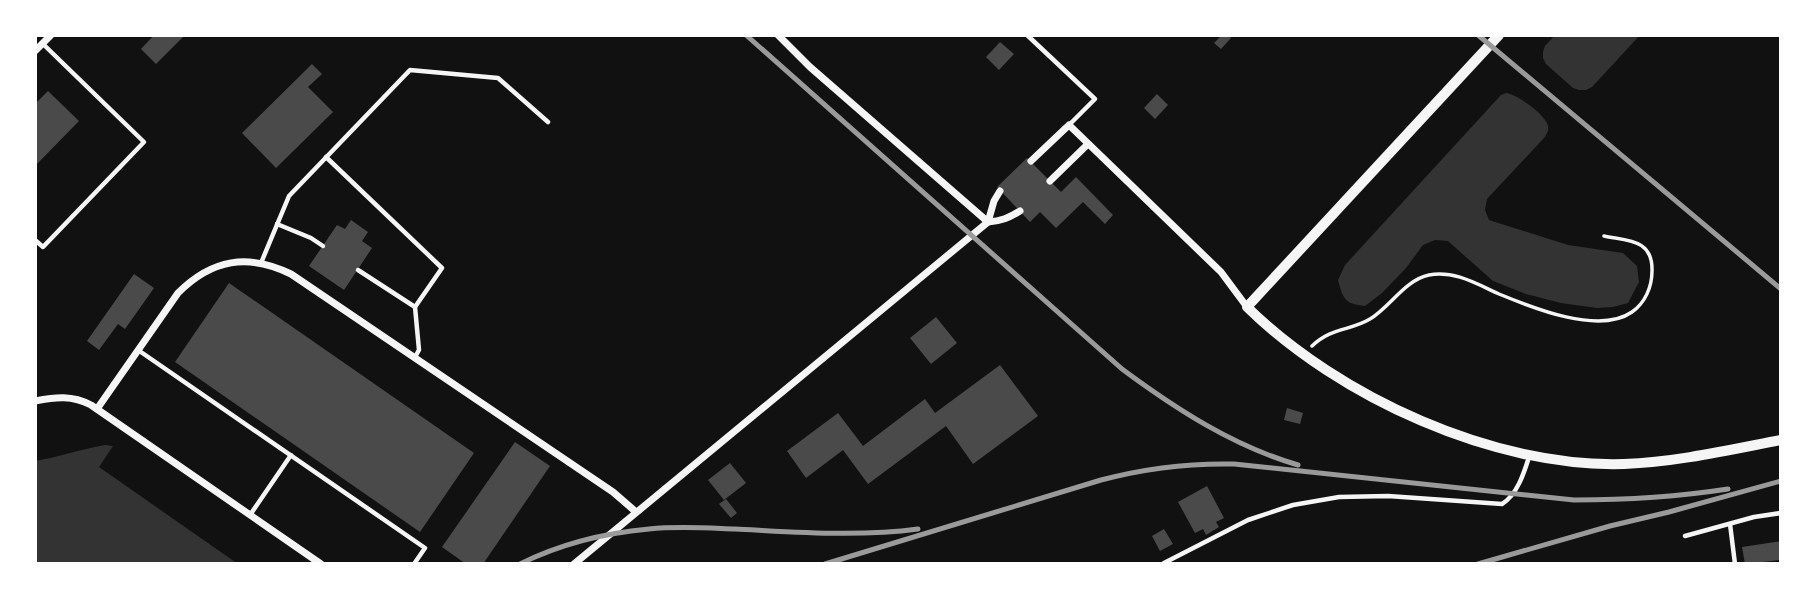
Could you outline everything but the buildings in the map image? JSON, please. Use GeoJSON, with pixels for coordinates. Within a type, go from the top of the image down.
{"type":"FeatureCollection","features":[{"type":"Feature","properties":{"kind":"street"},"geometry":{"type":"LineString","coordinates":[[35,51],[51,35]]}},
{"type":"Feature","properties":{"kind":"street"},"geometry":{"type":"LineString","coordinates":[[778,35],[810,67],[988,222]]}},
{"type":"Feature","properties":{"kind":"street"},"geometry":{"type":"LineString","coordinates":[[1247,307],[1499,35]]}},
{"type":"Feature","properties":{"kind":"street"},"geometry":{"type":"LineString","coordinates":[[1031,161],[1069,125],[1221,272],[1247,307],[1268,328],[1304,356],[1340,379],[1409,415],[1482,444],[1530,456],[1622,464],[1693,457],[1781,440]]}},
{"type":"Feature","properties":{"kind":"street"},"geometry":{"type":"LineString","coordinates":[[1050,181],[1088,144]]}},
{"type":"Feature","properties":{"kind":"street"},"geometry":{"type":"LineString","coordinates":[[988,222],[990,211],[1000,191]]}},
{"type":"Feature","properties":{"kind":"street"},"geometry":{"type":"LineString","coordinates":[[574,564],[988,222],[1000,222],[1020,211]]}},
{"type":"Feature","properties":{"kind":"street"},"geometry":{"type":"LineString","coordinates":[[97,409],[178,293],[201,273],[229,263],[261,263],[290,274],[614,492],[636,512]]}},
{"type":"Feature","properties":{"kind":"street"},"geometry":{"type":"LineString","coordinates":[[35,401],[67,397],[83,401],[321,564]]}},
{"type":"Feature","properties":{"kind":"lane"},"geometry":{"type":"LineString","coordinates":[[1027,35],[1095,99],[1069,125]]}},
{"type":"Feature","properties":{"kind":"lane"},"geometry":{"type":"LineString","coordinates":[[35,240],[43,247],[144,142],[42,43]]}},
{"type":"Feature","properties":{"kind":"lane"},"geometry":{"type":"LineString","coordinates":[[261,263],[289,196],[410,70],[498,78],[548,122]]}},
{"type":"Feature","properties":{"kind":"lane"},"geometry":{"type":"LineString","coordinates":[[326,157],[442,268],[415,307],[419,350],[414,358]]}},
{"type":"Feature","properties":{"kind":"lane"},"geometry":{"type":"LineString","coordinates":[[277,224],[323,246]]}},
{"type":"Feature","properties":{"kind":"lane"},"geometry":{"type":"LineString","coordinates":[[358,270],[415,307]]}},
{"type":"Feature","properties":{"kind":"lane"},"geometry":{"type":"LineString","coordinates":[[138,350],[425,548],[414,564]]}},
{"type":"Feature","properties":{"kind":"lane"},"geometry":{"type":"LineString","coordinates":[[250,515],[291,455]]}},
{"type":"Feature","properties":{"kind":"lane"},"geometry":{"type":"LineString","coordinates":[[1164,563],[1248,520],[1293,505],[1339,497],[1388,496],[1502,504],[1509,500],[1516,488],[1530,456]]}},
{"type":"Feature","properties":{"kind":"lane"},"geometry":{"type":"LineString","coordinates":[[1685,536],[1754,517],[1781,513]]}},
{"type":"Feature","properties":{"kind":"lane"},"geometry":{"type":"LineString","coordinates":[[1730,524],[1735,564]]}},
{"type":"Feature","properties":{"kind":"path"},"geometry":{"type":"LineString","coordinates":[[1304,356],[1319,340],[1367,321],[1407,287],[1425,276],[1441,273],[1455,275],[1522,303],[1565,316],[1612,321],[1626,316],[1639,306],[1648,292],[1653,258],[1646,248],[1634,242],[1604,236]]}},
{"type":"Feature","properties":{"kind":"shaded area"},"geometry":{"type":"Polygon","coordinates":[[[1555,35],[1640,35],[1592,87],[1579,90],[1573,88],[1546,64],[1543,58],[1545,46],[1555,35]]]}},
{"type":"Feature","properties":{"kind":"shaded area"},"geometry":{"type":"Polygon","coordinates":[[[1506,93],[1537,111],[1546,121],[1548,129],[1545,137],[1487,199],[1485,210],[1489,220],[1568,245],[1623,253],[1637,266],[1639,282],[1628,303],[1597,308],[1526,294],[1493,281],[1448,241],[1435,240],[1423,245],[1406,268],[1365,306],[1349,302],[1343,296],[1338,280],[1345,265],[1501,95],[1506,93]]]}},
{"type":"Feature","properties":{"kind":"shaded area"},"geometry":{"type":"Polygon","coordinates":[[[105,445],[113,446],[99,467],[238,564],[35,564],[35,461],[105,445]]]}},
{"type":"Feature","properties":{"kind":"railway"},"geometry":{"type":"LineString","coordinates":[[746,35],[1122,369],[1206,425],[1251,448],[1298,465]]}},
{"type":"Feature","properties":{"kind":"railway"},"geometry":{"type":"LineString","coordinates":[[1478,35],[1781,289]]}},
{"type":"Feature","properties":{"kind":"railway"},"geometry":{"type":"LineString","coordinates":[[825,564],[1101,480],[1183,465],[1234,464],[1574,500],[1651,498],[1728,489]]}},
{"type":"Feature","properties":{"kind":"railway"},"geometry":{"type":"LineString","coordinates":[[1478,564],[1781,481]]}},
{"type":"Feature","properties":{"kind":"railway"},"geometry":{"type":"LineString","coordinates":[[520,564],[583,540],[649,529],[692,527],[850,533],[918,529]]}}]}
